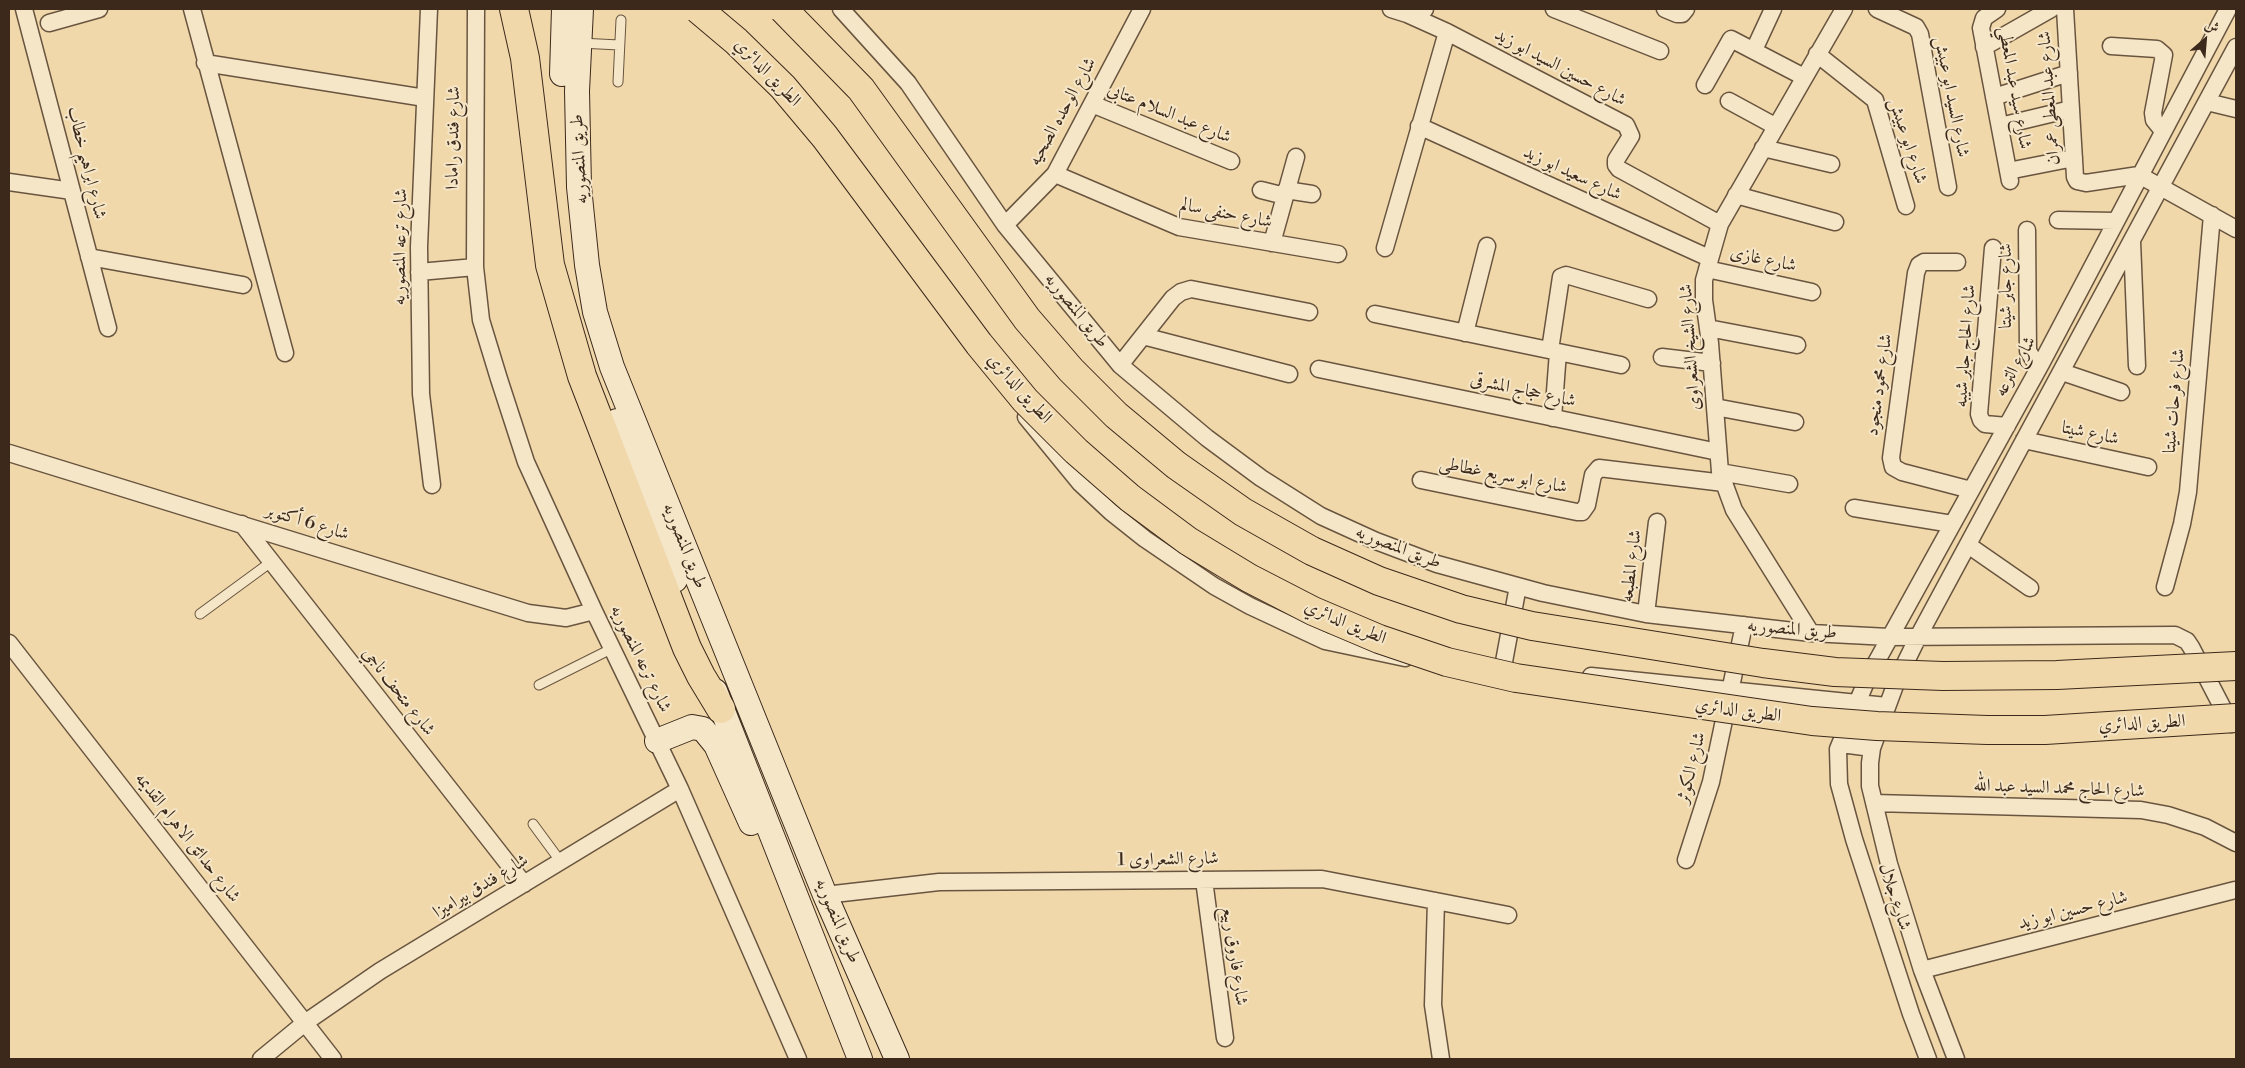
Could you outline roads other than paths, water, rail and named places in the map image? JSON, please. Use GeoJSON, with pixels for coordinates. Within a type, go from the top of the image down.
{"type":"FeatureCollection","features":[{"type":"Feature","properties":{"kind":"highway"},"geometry":{"type":"LineString","coordinates":[[514,9],[525,58],[550,265],[582,376],[680,630],[701,676],[721,708]]}},
{"type":"Feature","properties":{"kind":"highway","name":"الطريق الدائري"},"geometry":{"type":"LineString","coordinates":[[698,9],[736,41],[776,80],[819,130],[979,344],[1025,400],[1076,451],[1130,498],[1188,541],[1249,578],[1313,611],[1379,639],[1447,662],[1516,678],[1812,721],[1938,730],[2026,730],[2236,718]]}},
{"type":"Feature","properties":{"kind":"highway"},"geometry":{"type":"LineString","coordinates":[[783,9],[861,89],[1027,319],[1071,370],[1116,415],[1176,465],[1243,512],[1321,554],[1379,581],[1461,609],[1532,626],[1772,664],[1835,672],[1943,676],[2057,675],[2236,666]]}},
{"type":"Feature","properties":{"kind":"main road","name":"طريق المنصوريه"},"geometry":{"type":"LineString","coordinates":[[564,9],[570,43],[587,266],[595,312],[612,367],[825,895],[897,1059]]}},
{"type":"Feature","properties":{"kind":"main road","name":"طريق المنصوريه"},"geometry":{"type":"LineString","coordinates":[[581,9],[570,43],[562,125],[569,234],[575,278],[585,323],[597,366],[721,708],[860,1059]]}},
{"type":"Feature","properties":{"kind":"main road"},"geometry":{"type":"LineString","coordinates":[[657,741],[692,727],[703,730],[711,737],[749,820],[759,838],[784,869]]}},
{"type":"Feature","properties":{"kind":"street","name":"شارع ابراهيم خطاب"},"geometry":{"type":"LineString","coordinates":[[24,9],[108,328]]}},
{"type":"Feature","properties":{"kind":"street"},"geometry":{"type":"LineString","coordinates":[[49,23],[99,9]]}},
{"type":"Feature","properties":{"kind":"street"},"geometry":{"type":"LineString","coordinates":[[192,9],[205,63],[285,353]]}},
{"type":"Feature","properties":{"kind":"street","name":"شارع ترعه المنصوريه"},"geometry":{"type":"LineString","coordinates":[[429,9],[419,272],[421,394],[432,485]]}},
{"type":"Feature","properties":{"kind":"street","name":"شارع فندق رامادا"},"geometry":{"type":"LineString","coordinates":[[474,267],[476,9]]}},
{"type":"Feature","properties":{"kind":"street"},"geometry":{"type":"LineString","coordinates":[[698,9],[793,107],[857,188],[1046,444],[1080,483],[1152,544],[1214,586],[1258,610],[1325,641],[1387,656],[1887,706]]}},
{"type":"Feature","properties":{"kind":"street","name":"طريق المنصوريه"},"geometry":{"type":"LineString","coordinates":[[841,9],[908,83],[1005,225],[1120,365],[1207,438],[1261,478],[1320,516],[1376,541],[1437,564],[1518,586],[1646,614],[1811,633],[1918,637],[2175,635],[2186,641],[2191,648],[2236,731]]}},
{"type":"Feature","properties":{"kind":"street","name":"شارع الوحده الصحيه"},"geometry":{"type":"LineString","coordinates":[[1005,225],[1056,174],[1142,9]]}},
{"type":"Feature","properties":{"kind":"street","name":"شارع حسين السيد ابو زيد"},"geometry":{"type":"LineString","coordinates":[[1390,9],[1407,14],[1447,32],[1626,125],[1631,136],[1616,160],[1616,165],[1619,169],[1720,224]]}},
{"type":"Feature","properties":{"kind":"street"},"geometry":{"type":"LineString","coordinates":[[1407,14],[1422,12],[1425,9]]}},
{"type":"Feature","properties":{"kind":"street"},"geometry":{"type":"LineString","coordinates":[[1554,9],[1660,51]]}},
{"type":"Feature","properties":{"kind":"street"},"geometry":{"type":"LineString","coordinates":[[1665,9],[1677,14],[1682,14],[1686,9]]}},
{"type":"Feature","properties":{"kind":"street"},"geometry":{"type":"LineString","coordinates":[[1754,50],[1773,9]]}},
{"type":"Feature","properties":{"kind":"street","name":"شارع الشيخ الشعراوى"},"geometry":{"type":"LineString","coordinates":[[1811,633],[1734,510],[1722,477],[1718,452],[1712,363],[1704,300],[1708,264],[1720,224],[1844,9]]}},
{"type":"Feature","properties":{"kind":"street","name":"شارع السيد ابو عبيش"},"geometry":{"type":"LineString","coordinates":[[1877,9],[1916,27],[1920,34],[1948,187]]}},
{"type":"Feature","properties":{"kind":"street","name":"شارع سيد عبد المعطي"},"geometry":{"type":"LineString","coordinates":[[1997,9],[1982,23],[1984,47],[2009,176],[2074,158]]}},
{"type":"Feature","properties":{"kind":"street"},"geometry":{"type":"LineString","coordinates":[[1984,47],[2051,9]]}},
{"type":"Feature","properties":{"kind":"street","name":"شارع عبد المعطى عمران"},"geometry":{"type":"LineString","coordinates":[[2065,9],[2075,177],[2082,183],[2139,175]]}},
{"type":"Feature","properties":{"kind":"street","name":"شارع الترعه"},"geometry":{"type":"LineString","coordinates":[[1840,744],[1868,677],[1889,636],[2041,364],[2162,131],[2228,9]]}},
{"type":"Feature","properties":{"kind":"street"},"geometry":{"type":"LineString","coordinates":[[1385,248],[1447,32]]}},
{"type":"Feature","properties":{"kind":"street"},"geometry":{"type":"LineString","coordinates":[[1705,85],[1732,39],[1804,77]]}},
{"type":"Feature","properties":{"kind":"street"},"geometry":{"type":"LineString","coordinates":[[2112,46],[2157,49],[2164,54],[2153,113],[2154,120],[2162,131]]}},
{"type":"Feature","properties":{"kind":"street"},"geometry":{"type":"LineString","coordinates":[[1840,744],[1872,748],[1897,680],[1918,637],[2207,102],[2230,70],[2236,47]]}},
{"type":"Feature","properties":{"kind":"street","name":"شارع ابو عبيش"},"geometry":{"type":"LineString","coordinates":[[1817,54],[1875,100],[1906,206]]}},
{"type":"Feature","properties":{"kind":"street"},"geometry":{"type":"LineString","coordinates":[[205,63],[425,98]]}},
{"type":"Feature","properties":{"kind":"street"},"geometry":{"type":"LineString","coordinates":[[1994,97],[2069,73]]}},
{"type":"Feature","properties":{"kind":"street"},"geometry":{"type":"LineString","coordinates":[[1729,101],[1775,126]]}},
{"type":"Feature","properties":{"kind":"street"},"geometry":{"type":"LineString","coordinates":[[2207,102],[2236,109]]}},
{"type":"Feature","properties":{"kind":"street","name":"شارع عبد السلام عتابى"},"geometry":{"type":"LineString","coordinates":[[1092,104],[1231,161]]}},
{"type":"Feature","properties":{"kind":"street"},"geometry":{"type":"LineString","coordinates":[[2000,126],[2071,109]]}},
{"type":"Feature","properties":{"kind":"street","name":"شارع سعيد ابو زيد"},"geometry":{"type":"LineString","coordinates":[[1419,126],[1708,264]]}},
{"type":"Feature","properties":{"kind":"street"},"geometry":{"type":"LineString","coordinates":[[1763,148],[1831,164]]}},
{"type":"Feature","properties":{"kind":"street"},"geometry":{"type":"LineString","coordinates":[[1272,243],[1296,156]]}},
{"type":"Feature","properties":{"kind":"street","name":"شارع حنفى سالم"},"geometry":{"type":"LineString","coordinates":[[1056,174],[1180,227],[1338,254]]}},
{"type":"Feature","properties":{"kind":"street"},"geometry":{"type":"LineString","coordinates":[[2139,175],[2236,228]]}},
{"type":"Feature","properties":{"kind":"street"},"geometry":{"type":"LineString","coordinates":[[9,182],[72,191]]}},
{"type":"Feature","properties":{"kind":"street"},"geometry":{"type":"LineString","coordinates":[[1261,190],[1312,194]]}},
{"type":"Feature","properties":{"kind":"street"},"geometry":{"type":"LineString","coordinates":[[1736,195],[1835,222]]}},
{"type":"Feature","properties":{"kind":"street","name":"شارع فرحات شيتا"},"geometry":{"type":"LineString","coordinates":[[2165,587],[2182,524],[2188,492],[2212,215]]}},
{"type":"Feature","properties":{"kind":"street"},"geometry":{"type":"LineString","coordinates":[[2058,220],[2115,221]]}},
{"type":"Feature","properties":{"kind":"street","name":"شارع جابر شيتا"},"geometry":{"type":"LineString","coordinates":[[2027,230],[2028,351],[2034,362],[2041,364]]}},
{"type":"Feature","properties":{"kind":"street"},"geometry":{"type":"LineString","coordinates":[[2132,241],[2137,366]]}},
{"type":"Feature","properties":{"kind":"street"},"geometry":{"type":"LineString","coordinates":[[1466,333],[1488,246]]}},
{"type":"Feature","properties":{"kind":"street","name":"شارع الحاج جابر شيبه"},"geometry":{"type":"LineString","coordinates":[[1994,248],[1979,414],[1985,424],[2007,426]]}},
{"type":"Feature","properties":{"kind":"street"},"geometry":{"type":"LineString","coordinates":[[89,257],[243,285]]}},
{"type":"Feature","properties":{"kind":"street","name":"شارع محمود منجود"},"geometry":{"type":"LineString","coordinates":[[1956,262],[1924,262],[1919,266],[1916,273],[1891,458],[1893,467],[1902,472],[1971,490]]}},
{"type":"Feature","properties":{"kind":"street","name":"شارع غازى"},"geometry":{"type":"LineString","coordinates":[[1708,264],[1812,292]]}},
{"type":"Feature","properties":{"kind":"street"},"geometry":{"type":"LineString","coordinates":[[419,272],[474,267]]}},
{"type":"Feature","properties":{"kind":"street","name":"شارع ترعه المنصوريه"},"geometry":{"type":"LineString","coordinates":[[474,267],[481,320],[526,462],[594,611],[680,789],[798,1059]]}},
{"type":"Feature","properties":{"kind":"street"},"geometry":{"type":"LineString","coordinates":[[1553,418],[1554,351],[1559,282],[1566,275],[1648,299]]}},
{"type":"Feature","properties":{"kind":"street"},"geometry":{"type":"LineString","coordinates":[[1120,365],[1173,298],[1181,292],[1191,290],[1309,312]]}},
{"type":"Feature","properties":{"kind":"street"},"geometry":{"type":"LineString","coordinates":[[1375,314],[1621,365]]}},
{"type":"Feature","properties":{"kind":"street"},"geometry":{"type":"LineString","coordinates":[[1708,328],[1797,345]]}},
{"type":"Feature","properties":{"kind":"street"},"geometry":{"type":"LineString","coordinates":[[1143,336],[1289,374]]}},
{"type":"Feature","properties":{"kind":"street"},"geometry":{"type":"LineString","coordinates":[[1662,357],[1712,363]]}},
{"type":"Feature","properties":{"kind":"street","name":"شارع حجاج المشرقى"},"geometry":{"type":"LineString","coordinates":[[1319,369],[1718,452]]}},
{"type":"Feature","properties":{"kind":"street"},"geometry":{"type":"LineString","coordinates":[[2062,372],[2121,392]]}},
{"type":"Feature","properties":{"kind":"street"},"geometry":{"type":"LineString","coordinates":[[1715,407],[1795,422]]}},
{"type":"Feature","properties":{"kind":"street","name":"شارع شيتا"},"geometry":{"type":"LineString","coordinates":[[2024,440],[2148,468]]}},
{"type":"Feature","properties":{"kind":"street","name":"شارع 6 أكتوبر"},"geometry":{"type":"LineString","coordinates":[[9,454],[534,615],[566,618],[594,611]]}},
{"type":"Feature","properties":{"kind":"street","name":"شارع ابو سريع غطاطى"},"geometry":{"type":"LineString","coordinates":[[1421,480],[1582,512],[1587,505],[1592,476],[1599,468],[1722,477]]}},
{"type":"Feature","properties":{"kind":"street"},"geometry":{"type":"LineString","coordinates":[[1722,477],[1789,484]]}},
{"type":"Feature","properties":{"kind":"street"},"geometry":{"type":"LineString","coordinates":[[1854,508],[1952,524]]}},
{"type":"Feature","properties":{"kind":"street","name":"شارع المطبعه"},"geometry":{"type":"LineString","coordinates":[[1646,614],[1657,522]]}},
{"type":"Feature","properties":{"kind":"street","name":"شارع متحف ناجي"},"geometry":{"type":"LineString","coordinates":[[242,524],[524,884]]}},
{"type":"Feature","properties":{"kind":"street"},"geometry":{"type":"LineString","coordinates":[[1968,545],[2030,588]]}},
{"type":"Feature","properties":{"kind":"street"},"geometry":{"type":"LineString","coordinates":[[1503,667],[1518,586]]}},
{"type":"Feature","properties":{"kind":"street","name":"شارع الكوثر"},"geometry":{"type":"LineString","coordinates":[[1686,860],[1711,782],[1744,625]]}},
{"type":"Feature","properties":{"kind":"street","name":"شارع حدائق الاهرام القديمه"},"geometry":{"type":"LineString","coordinates":[[9,643],[333,1059]]}},
{"type":"Feature","properties":{"kind":"street","name":"شارع جلال"},"geometry":{"type":"LineString","coordinates":[[1840,744],[1837,757],[1839,784],[1854,840],[1911,1014],[1928,1059]]}},
{"type":"Feature","properties":{"kind":"street","name":"شارع جلال"},"geometry":{"type":"LineString","coordinates":[[1872,748],[1869,770],[1874,804],[1890,864],[1922,970],[1956,1059]]}},
{"type":"Feature","properties":{"kind":"street","name":"شارع فندق بيراميزا"},"geometry":{"type":"LineString","coordinates":[[261,1059],[306,1022],[380,970],[680,789]]}},
{"type":"Feature","properties":{"kind":"street","name":"شارع الحاج محمد السيد عبد الله"},"geometry":{"type":"LineString","coordinates":[[1874,804],[2141,810],[2168,814],[2205,827],[2236,843]]}},
{"type":"Feature","properties":{"kind":"street","name":"شارع الشعراوى 1"},"geometry":{"type":"LineString","coordinates":[[825,895],[939,882],[1322,879],[1508,915]]}},
{"type":"Feature","properties":{"kind":"street","name":"شارع فاروق ربيع"},"geometry":{"type":"LineString","coordinates":[[1204,880],[1225,1038]]}},
{"type":"Feature","properties":{"kind":"street","name":"شارع حسين ابو زيد"},"geometry":{"type":"LineString","coordinates":[[1922,970],[2235,890]]}},
{"type":"Feature","properties":{"kind":"street"},"geometry":{"type":"LineString","coordinates":[[1436,901],[1433,1005],[1441,1059]]}},
{"type":"Feature","properties":{"kind":"lane"},"geometry":{"type":"LineString","coordinates":[[618,82],[621,20]]}},
{"type":"Feature","properties":{"kind":"lane"},"geometry":{"type":"LineString","coordinates":[[570,43],[620,45]]}},
{"type":"Feature","properties":{"kind":"lane"},"geometry":{"type":"LineString","coordinates":[[200,614],[271,562]]}},
{"type":"Feature","properties":{"kind":"lane"},"geometry":{"type":"LineString","coordinates":[[539,685],[613,648]]}},
{"type":"Feature","properties":{"kind":"lane"},"geometry":{"type":"LineString","coordinates":[[534,824],[561,862]]}}]}
